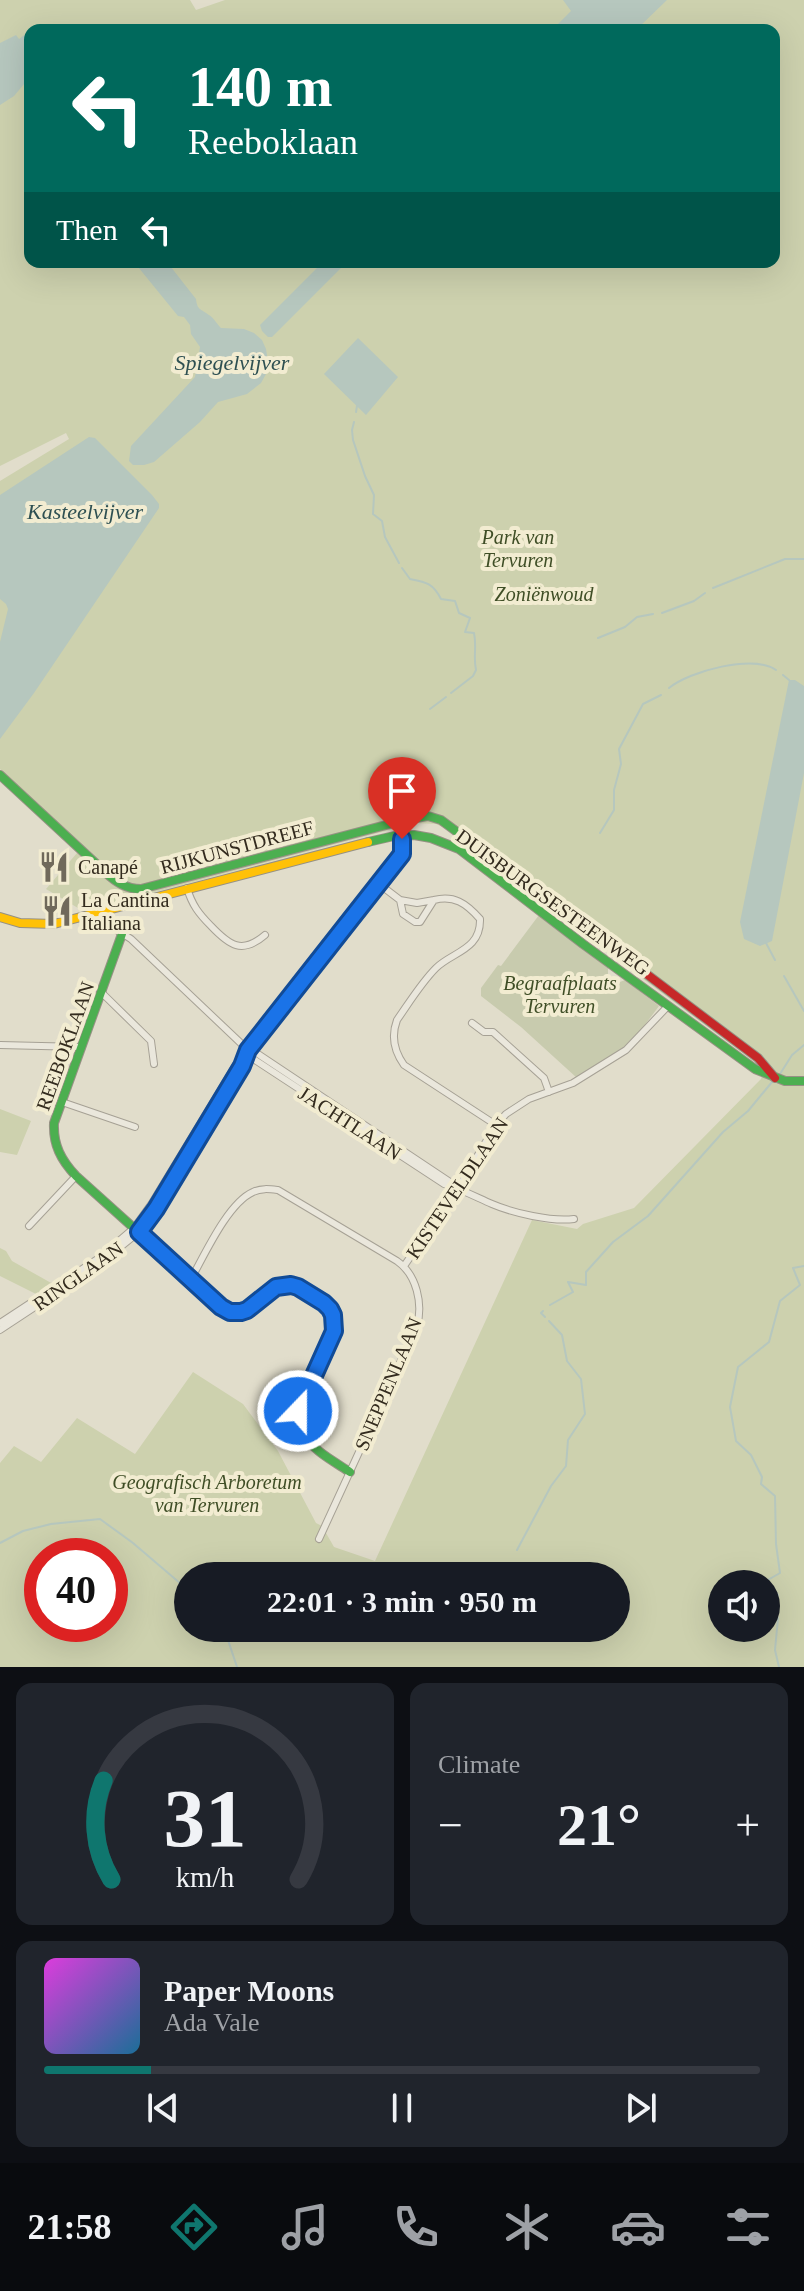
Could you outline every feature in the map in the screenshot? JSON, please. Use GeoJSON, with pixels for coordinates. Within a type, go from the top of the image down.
{"type":"FeatureCollection","features":[{"type":"Feature","properties":{"kind":"street","name":"RIJKUNSTDREEF"},"geometry":{"type":"LineString","coordinates":[[0,775],[121,886],[131,889],[141,889],[409,819],[428,816],[441,820],[758,1058],[775,1078]]}},
{"type":"Feature","properties":{"kind":"street","name":"DUISBURGSESTEENWEG"},"geometry":{"type":"LineString","coordinates":[[0,917],[20,923],[54,924],[402,834],[434,837],[459,849],[755,1069],[785,1081],[804,1081]]}},
{"type":"Feature","properties":{"kind":"street","name":"RINGLAAN"},"geometry":{"type":"LineString","coordinates":[[0,1330],[97,1266],[136,1230],[237,1063],[402,854],[402,834]]}},
{"type":"Feature","properties":{"kind":"street"},"geometry":{"type":"LineString","coordinates":[[379,884],[400,900],[417,903],[452,898],[477,914],[480,923],[476,936],[463,952],[436,968],[397,1020],[393,1030],[396,1050],[404,1065],[496,1125]]}},
{"type":"Feature","properties":{"kind":"street"},"geometry":{"type":"LineString","coordinates":[[187,888],[198,912],[227,942],[245,946],[265,935]]}},
{"type":"Feature","properties":{"kind":"street"},"geometry":{"type":"LineString","coordinates":[[400,900],[403,914],[415,922],[420,922],[434,900]]}},
{"type":"Feature","properties":{"kind":"street","name":"JACHTLAAN"},"geometry":{"type":"LineString","coordinates":[[108,910],[115,929],[131,939],[248,1050],[252,1058],[444,1184],[494,1205],[523,1213],[574,1219]]}},
{"type":"Feature","properties":{"kind":"street","name":"REEBOKLAAN"},"geometry":{"type":"LineString","coordinates":[[122,934],[54,1123],[54,1143],[62,1162],[230,1312],[247,1310],[270,1291],[283,1285],[298,1287],[330,1309],[334,1331],[300,1404],[298,1419],[308,1440],[350,1472]]}},
{"type":"Feature","properties":{"kind":"street"},"geometry":{"type":"LineString","coordinates":[[102,993],[151,1041],[154,1064]]}},
{"type":"Feature","properties":{"kind":"street","name":"KISTEVELDLAAN"},"geometry":{"type":"LineString","coordinates":[[404,1266],[458,1188],[496,1125],[516,1105],[580,1080],[626,1050],[668,1006]]}},
{"type":"Feature","properties":{"kind":"street"},"geometry":{"type":"LineString","coordinates":[[472,1023],[484,1032],[493,1032],[544,1078],[549,1092]]}},
{"type":"Feature","properties":{"kind":"street"},"geometry":{"type":"LineString","coordinates":[[0,1045],[82,1047]]}},
{"type":"Feature","properties":{"kind":"street"},"geometry":{"type":"LineString","coordinates":[[62,1102],[135,1127]]}},
{"type":"Feature","properties":{"kind":"street"},"geometry":{"type":"LineString","coordinates":[[29,1226],[76,1176]]}},
{"type":"Feature","properties":{"kind":"street"},"geometry":{"type":"LineString","coordinates":[[191,1279],[233,1207],[254,1191],[264,1188],[278,1190],[404,1266]]}},
{"type":"Feature","properties":{"kind":"street","name":"RINGLAAN"},"geometry":{"type":"LineString","coordinates":[[0,1323],[136,1230]]}},
{"type":"Feature","properties":{"kind":"street","name":"SNEPPENLAAN"},"geometry":{"type":"LineString","coordinates":[[319,1539],[419,1318],[419,1295],[404,1266]]}},
{"type":"Feature","properties":{"kind":"green space","name":"Zoniënwoud"},"geometry":{"type":"Polygon","coordinates":[[[0,0],[190,0],[196,10],[225,0],[804,0],[804,1667],[0,1667],[0,1463],[14,1446],[41,1462],[77,1418],[135,1454],[193,1372],[243,1404],[278,1451],[316,1523],[322,1526],[334,1547],[375,1561],[532,1220],[577,1229],[583,1224],[634,1208],[761,1079],[764,1069],[449,830],[436,824],[416,823],[83,911],[46,889],[83,846],[0,769],[0,481],[69,439],[66,433],[0,466],[0,0]]]}},
{"type":"Feature","properties":{"kind":"green space","name":"Begraafplaats Tervuren"},"geometry":{"type":"Polygon","coordinates":[[[539,915],[608,967],[608,974],[620,982],[625,980],[659,1006],[632,1042],[577,1078],[521,1027],[481,996],[481,988],[539,915]]]}},
{"type":"Feature","properties":{"kind":"green space"},"geometry":{"type":"Polygon","coordinates":[[[0,1109],[31,1121],[17,1155],[0,1152],[0,1109]]]}},
{"type":"Feature","properties":{"kind":"green space"},"geometry":{"type":"Polygon","coordinates":[[[0,1248],[12,1261],[53,1284],[38,1295],[0,1276],[0,1248]]]}},
{"type":"Feature","properties":{"kind":"water"},"geometry":{"type":"Polygon","coordinates":[[[563,0],[667,0],[642,24],[558,24],[571,11],[563,0]]]}},
{"type":"Feature","properties":{"kind":"water"},"geometry":{"type":"Polygon","coordinates":[[[16,35],[19,39],[24,35],[24,84],[0,105],[0,43],[16,35]]]}},
{"type":"Feature","properties":{"kind":"water","name":"Spiegelvijver"},"geometry":{"type":"Polygon","coordinates":[[[139,268],[172,268],[196,299],[198,307],[221,328],[244,329],[254,333],[266,349],[266,374],[261,383],[247,394],[218,402],[154,462],[133,465],[129,461],[131,446],[195,377],[200,347],[191,334],[190,325],[184,317],[178,316],[139,268]]]}},
{"type":"Feature","properties":{"kind":"water"},"geometry":{"type":"Polygon","coordinates":[[[317,268],[341,268],[272,337],[262,331],[260,325],[317,268]]]}},
{"type":"Feature","properties":{"kind":"water"},"geometry":{"type":"Polygon","coordinates":[[[358,338],[398,377],[366,415],[324,374],[358,338]]]}},
{"type":"Feature","properties":{"kind":"water","name":"Kasteelvijver"},"geometry":{"type":"Polygon","coordinates":[[[89,437],[95,438],[152,495],[159,508],[0,739],[0,642],[8,609],[0,599],[0,495],[89,437]]]}},
{"type":"Feature","properties":{"kind":"water"},"geometry":{"type":"Polygon","coordinates":[[[789,680],[804,686],[804,773],[772,941],[760,946],[744,939],[740,922],[789,680]]]}},
{"type":"Feature","properties":{"kind":"waterway"},"geometry":{"type":"LineString","coordinates":[[356,412],[357,406]]}},
{"type":"Feature","properties":{"kind":"waterway"},"geometry":{"type":"LineString","coordinates":[[354,422],[353,440],[374,495],[373,514],[382,521],[385,537],[399,563]]}},
{"type":"Feature","properties":{"kind":"waterway"},"geometry":{"type":"LineString","coordinates":[[713,588],[785,559],[804,559]]}},
{"type":"Feature","properties":{"kind":"waterway"},"geometry":{"type":"LineString","coordinates":[[402,568],[410,579],[432,586],[441,599],[455,601],[459,613],[470,618],[465,632],[474,633],[476,670],[451,693]]}},
{"type":"Feature","properties":{"kind":"waterway"},"geometry":{"type":"LineString","coordinates":[[662,613],[694,601],[705,593]]}},
{"type":"Feature","properties":{"kind":"waterway"},"geometry":{"type":"LineString","coordinates":[[598,638],[625,627],[637,617],[653,614]]}},
{"type":"Feature","properties":{"kind":"waterway"},"geometry":{"type":"LineString","coordinates":[[669,688],[691,676],[738,664],[766,665],[776,670]]}},
{"type":"Feature","properties":{"kind":"waterway"},"geometry":{"type":"LineString","coordinates":[[783,675],[789,680]]}},
{"type":"Feature","properties":{"kind":"waterway"},"geometry":{"type":"LineString","coordinates":[[600,833],[614,810],[614,790],[621,764],[619,749],[643,704],[661,695]]}},
{"type":"Feature","properties":{"kind":"waterway"},"geometry":{"type":"LineString","coordinates":[[430,709],[446,697]]}},
{"type":"Feature","properties":{"kind":"waterway"},"geometry":{"type":"LineString","coordinates":[[766,943],[775,960]]}},
{"type":"Feature","properties":{"kind":"waterway"},"geometry":{"type":"LineString","coordinates":[[784,976],[804,1011]]}},
{"type":"Feature","properties":{"kind":"waterway"},"geometry":{"type":"LineString","coordinates":[[780,1074],[792,1055],[804,1045]]}},
{"type":"Feature","properties":{"kind":"waterway"},"geometry":{"type":"LineString","coordinates":[[550,1305],[573,1292],[568,1282],[586,1285],[586,1272],[613,1242],[648,1216],[772,1082]]}},
{"type":"Feature","properties":{"kind":"waterway"},"geometry":{"type":"LineString","coordinates":[[779,1667],[775,1650],[778,1618],[769,1606],[778,1595],[766,1581],[780,1573],[775,1496],[761,1484],[762,1477],[751,1455],[736,1441],[730,1407],[738,1367],[769,1342],[780,1301],[800,1285],[793,1268],[804,1266]]}},
{"type":"Feature","properties":{"kind":"waterway"},"geometry":{"type":"LineString","coordinates":[[543,1311],[541,1313],[545,1317]]}},
{"type":"Feature","properties":{"kind":"waterway"},"geometry":{"type":"LineString","coordinates":[[517,1550],[551,1486],[566,1466],[568,1440],[585,1414],[581,1379],[567,1361],[562,1335],[549,1321]]}},
{"type":"Feature","properties":{"kind":"waterway"},"geometry":{"type":"LineString","coordinates":[[0,1543],[23,1531],[51,1524],[100,1519],[174,1578]]}},
{"type":"Feature","properties":{"kind":"waterway"},"geometry":{"type":"LineString","coordinates":[[229,1642],[237,1667]]}},
{"type":"Feature","properties":{"kind":"traffic: fast"},"geometry":{"type":"LineString","coordinates":[[0,775],[109,876],[131,888],[141,889],[428,816],[441,820],[523,881]]}},
{"type":"Feature","properties":{"kind":"traffic: fast"},"geometry":{"type":"LineString","coordinates":[[368,842],[414,835],[459,849],[755,1069],[785,1081],[804,1081]]}},
{"type":"Feature","properties":{"kind":"traffic: fast"},"geometry":{"type":"LineString","coordinates":[[122,934],[54,1123],[59,1152],[76,1176],[225,1310],[246,1307],[270,1291],[287,1285],[321,1300],[331,1316],[331,1333],[305,1393],[301,1413],[304,1433],[312,1445],[350,1472]]}},
{"type":"Feature","properties":{"kind":"traffic: slow"},"geometry":{"type":"LineString","coordinates":[[0,917],[20,923],[54,924],[368,842]]}},
{"type":"Feature","properties":{"kind":"traffic: jam"},"geometry":{"type":"LineString","coordinates":[[523,881],[758,1058],[775,1078]]}},
{"type":"Feature","properties":{"kind":"place","name":"Canapé"},"geometry":{"type":"Point","coordinates":[54,867]}},
{"type":"Feature","properties":{"kind":"place","name":"La Cantina Italiana"},"geometry":{"type":"Point","coordinates":[57,911]}},
{"type":"Feature","properties":{"kind":"route"},"geometry":{"type":"LineString","coordinates":[[298,1411],[334,1331],[330,1309],[298,1287],[283,1285],[270,1291],[247,1310],[236,1313],[225,1310],[139,1232],[169,1188],[242,1066],[248,1050],[402,854],[402,839]]}},
{"type":"Feature","properties":{"kind":"park label","name":"Park van Tervuren"},"geometry":{"type":"Point","coordinates":[518,548]}},
{"type":"Feature","properties":{"kind":"park label","name":"Geografisch Arboretum van Tervuren"},"geometry":{"type":"Point","coordinates":[207,1494]}}]}
